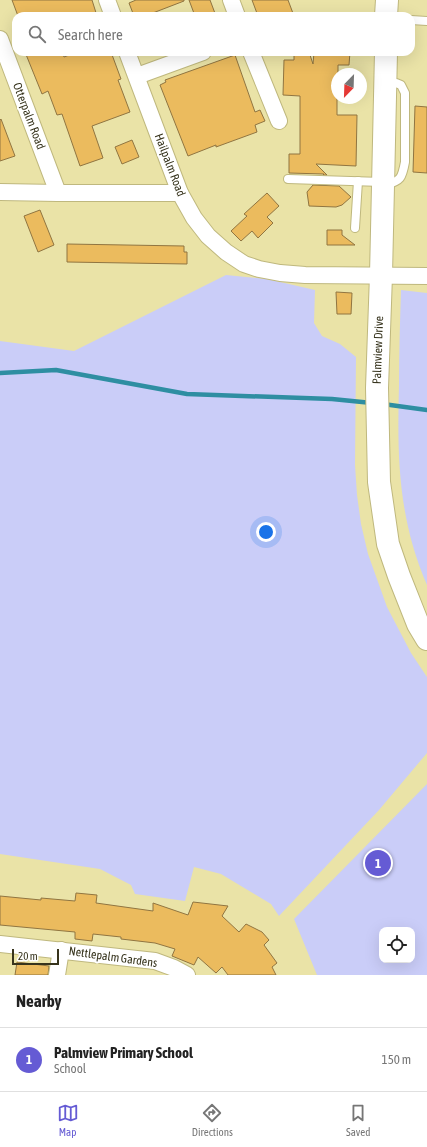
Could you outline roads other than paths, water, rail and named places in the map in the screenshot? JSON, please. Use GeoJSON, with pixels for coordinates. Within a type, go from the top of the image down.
{"type":"FeatureCollection","features":[{"type":"Feature","properties":{"kind":"street"},"geometry":{"type":"LineString","coordinates":[[107,0],[112,12]]}},
{"type":"Feature","properties":{"kind":"street"},"geometry":{"type":"LineString","coordinates":[[231,0],[236,12]]}},
{"type":"Feature","properties":{"kind":"street"},"geometry":{"type":"LineString","coordinates":[[386,12],[387,0]]}},
{"type":"Feature","properties":{"kind":"street","name":"Otterpalm Road"},"geometry":{"type":"LineString","coordinates":[[0,39],[58,193]]}},
{"type":"Feature","properties":{"kind":"street","name":"Hailpalm Road"},"geometry":{"type":"LineString","coordinates":[[129,56],[180,193],[194,218],[208,236],[226,252],[244,264],[259,270],[280,273],[305,275],[427,276]]}},
{"type":"Feature","properties":{"kind":"street"},"geometry":{"type":"LineString","coordinates":[[137,76],[192,56]]}},
{"type":"Feature","properties":{"kind":"street"},"geometry":{"type":"LineString","coordinates":[[253,56],[278,121]]}},
{"type":"Feature","properties":{"kind":"street","name":"Palmview Drive"},"geometry":{"type":"LineString","coordinates":[[386,56],[377,388],[378,482],[388,544],[418,624],[427,639]]}},
{"type":"Feature","properties":{"kind":"street"},"geometry":{"type":"LineString","coordinates":[[0,192],[180,193]]}},
{"type":"Feature","properties":{"kind":"street","name":"Nettlepalm Gardens"},"geometry":{"type":"LineString","coordinates":[[0,944],[154,961],[174,968],[187,975]]}},
{"type":"Feature","properties":{"kind":"street","name":"Nettlepalm Gardens"},"geometry":{"type":"LineString","coordinates":[[57,975],[62,950]]}},
{"type":"Feature","properties":{"kind":"lane"},"geometry":{"type":"LineString","coordinates":[[415,20],[427,20]]}},
{"type":"Feature","properties":{"kind":"lane"},"geometry":{"type":"LineString","coordinates":[[288,179],[358,181],[383,184]]}},
{"type":"Feature","properties":{"kind":"lane"},"geometry":{"type":"LineString","coordinates":[[355,228],[358,181]]}},
{"type":"Feature","properties":{"kind":"waterway"},"geometry":{"type":"LineString","coordinates":[[0,373],[56,370],[187,394],[332,399],[372,403]]}},
{"type":"Feature","properties":{"kind":"waterway"},"geometry":{"type":"LineString","coordinates":[[383,404],[427,410]]}},
{"type":"Feature","properties":{"kind":"place","name":"Palmview Primary School"},"geometry":{"type":"Point","coordinates":[378,863]}}]}
